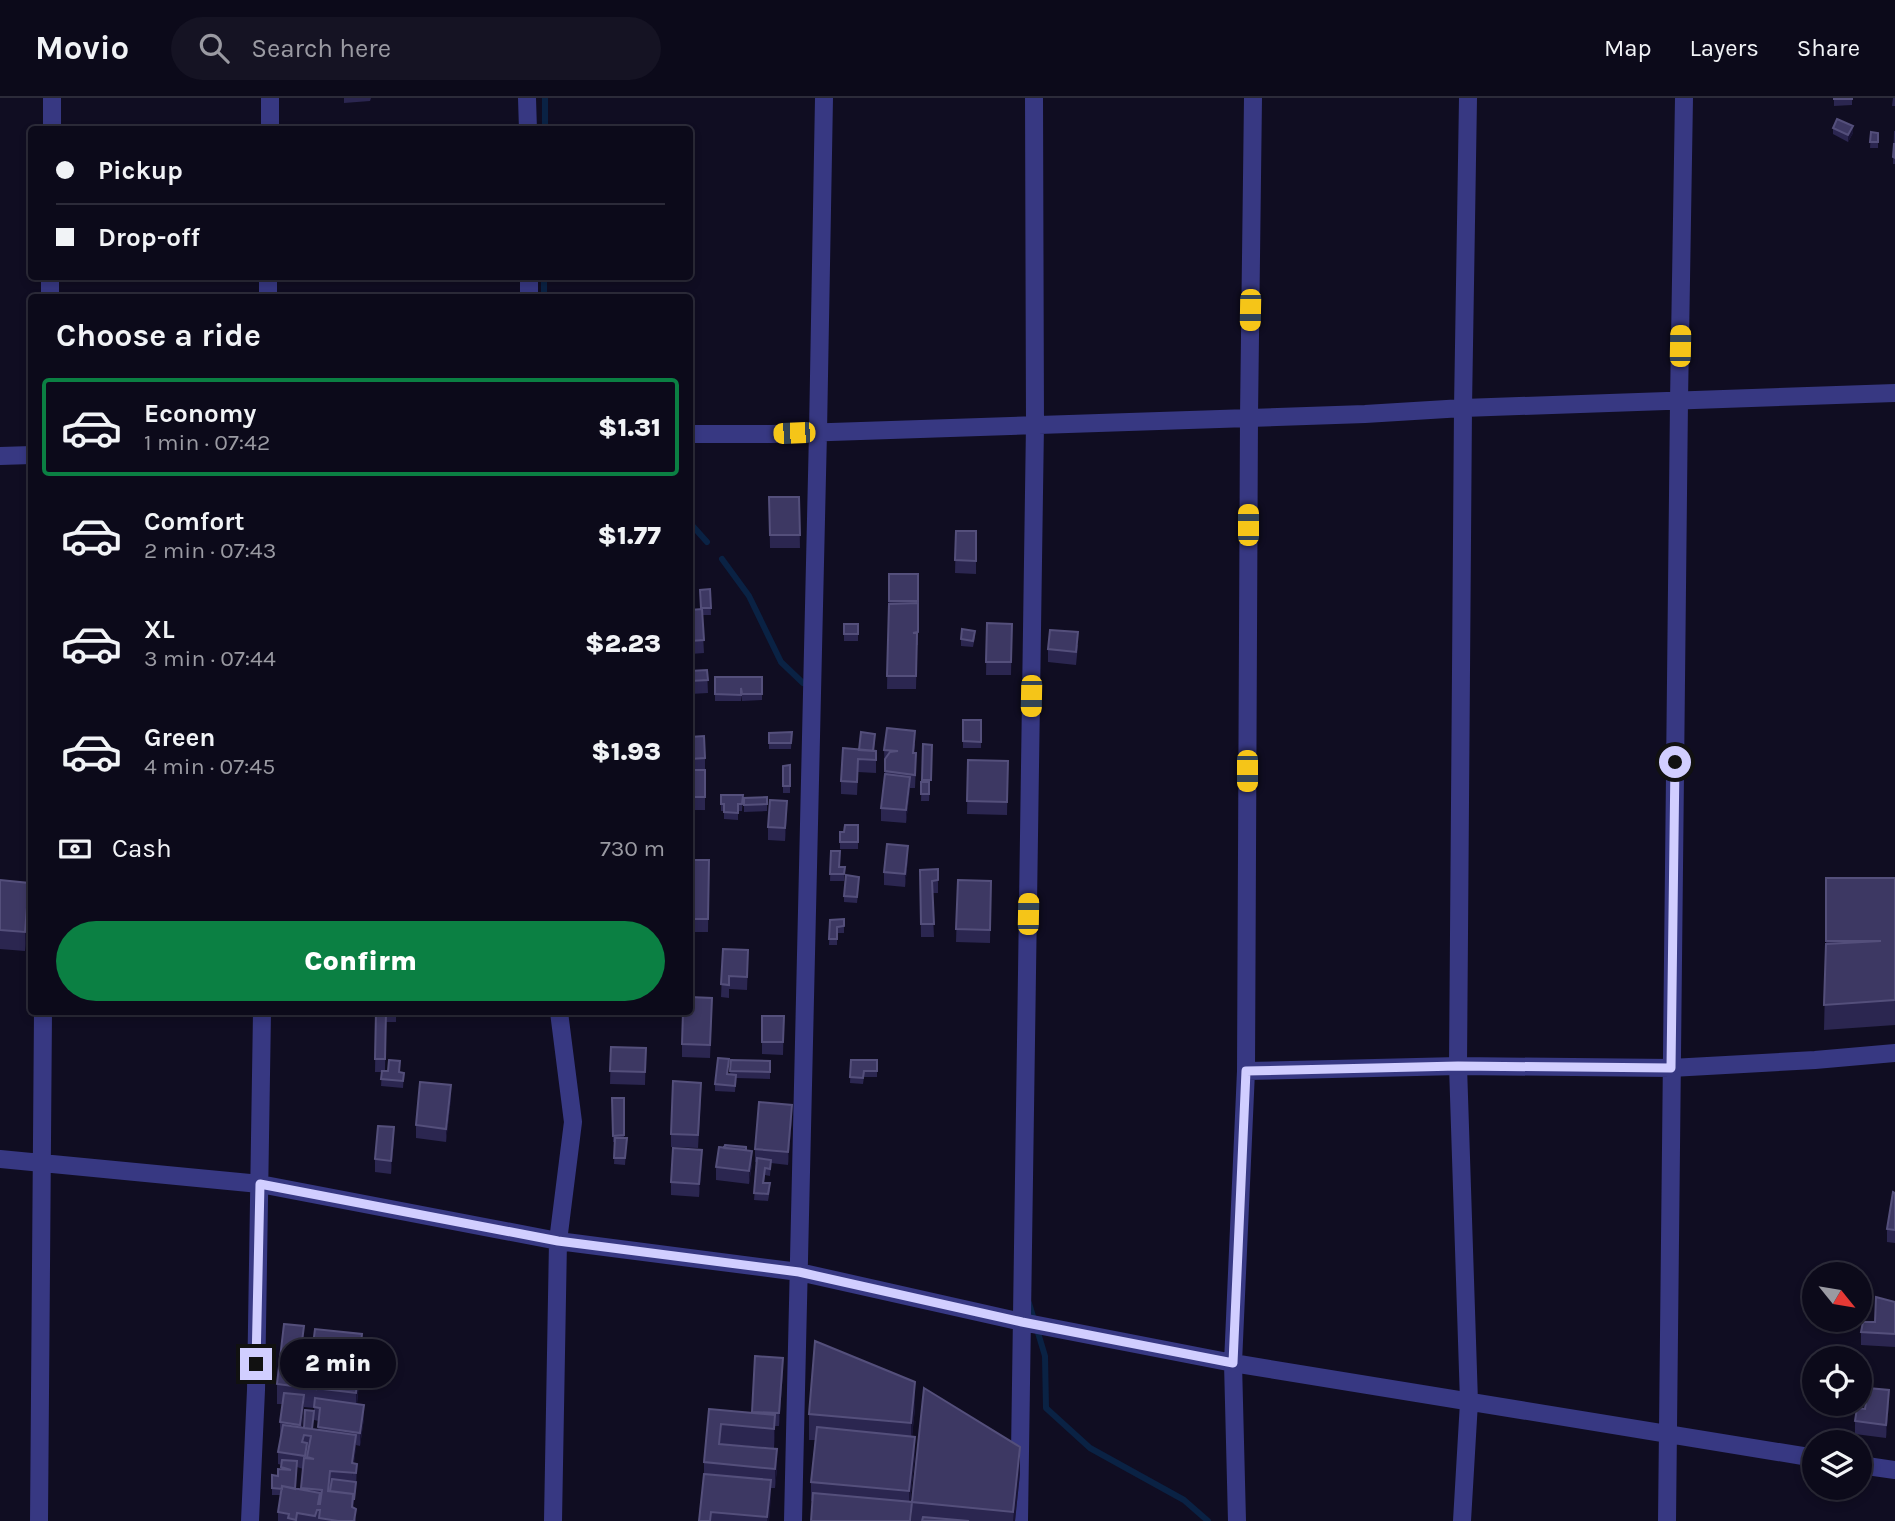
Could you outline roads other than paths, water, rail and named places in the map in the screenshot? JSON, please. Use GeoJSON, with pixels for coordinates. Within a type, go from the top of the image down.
{"type":"FeatureCollection","features":[{"type":"Feature","properties":{"kind":"street"},"geometry":{"type":"LineString","coordinates":[[52,98],[52,126]]}},
{"type":"Feature","properties":{"kind":"street"},"geometry":{"type":"LineString","coordinates":[[270,98],[270,126]]}},
{"type":"Feature","properties":{"kind":"street"},"geometry":{"type":"LineString","coordinates":[[527,98],[528,126]]}},
{"type":"Feature","properties":{"kind":"street"},"geometry":{"type":"LineString","coordinates":[[793,1521],[824,98]]}},
{"type":"Feature","properties":{"kind":"street"},"geometry":{"type":"LineString","coordinates":[[1019,1521],[1035,424],[1034,98]]}},
{"type":"Feature","properties":{"kind":"street"},"geometry":{"type":"LineString","coordinates":[[1237,1521],[1233,1363],[1246,1071],[1253,98]]}},
{"type":"Feature","properties":{"kind":"street"},"geometry":{"type":"LineString","coordinates":[[1462,1521],[1469,1402],[1458,1066],[1468,98]]}},
{"type":"Feature","properties":{"kind":"street"},"geometry":{"type":"LineString","coordinates":[[1667,1521],[1684,98]]}},
{"type":"Feature","properties":{"kind":"street"},"geometry":{"type":"LineString","coordinates":[[693,434],[1366,414],[1463,408],[1895,393]]}},
{"type":"Feature","properties":{"kind":"street"},"geometry":{"type":"LineString","coordinates":[[0,456],[28,455]]}},
{"type":"Feature","properties":{"kind":"street"},"geometry":{"type":"LineString","coordinates":[[39,1521],[43,1015]]}},
{"type":"Feature","properties":{"kind":"street"},"geometry":{"type":"LineString","coordinates":[[250,1521],[256,1390],[261,1015]]}},
{"type":"Feature","properties":{"kind":"street"},"geometry":{"type":"LineString","coordinates":[[553,1521],[558,1241],[573,1122],[559,1015]]}},
{"type":"Feature","properties":{"kind":"street"},"geometry":{"type":"LineString","coordinates":[[1246,1071],[1458,1066],[1671,1068],[1895,1053]]}},
{"type":"Feature","properties":{"kind":"street"},"geometry":{"type":"LineString","coordinates":[[0,1159],[260,1184],[558,1241],[799,1272],[1022,1322],[1233,1363],[1802,1456]]}},
{"type":"Feature","properties":{"kind":"street"},"geometry":{"type":"LineString","coordinates":[[1872,1467],[1895,1470]]}},
{"type":"Feature","properties":{"kind":"waterway"},"geometry":{"type":"LineString","coordinates":[[545,98],[545,126]]}},
{"type":"Feature","properties":{"kind":"waterway"},"geometry":{"type":"LineString","coordinates":[[544,280],[544,294]]}},
{"type":"Feature","properties":{"kind":"waterway"},"geometry":{"type":"LineString","coordinates":[[693,526],[707,542]]}},
{"type":"Feature","properties":{"kind":"waterway"},"geometry":{"type":"LineString","coordinates":[[722,559],[749,596],[781,662],[803,683]]}},
{"type":"Feature","properties":{"kind":"waterway"},"geometry":{"type":"LineString","coordinates":[[1029,1303],[1045,1356],[1046,1408],[1090,1448],[1184,1500],[1208,1521]]}}]}
